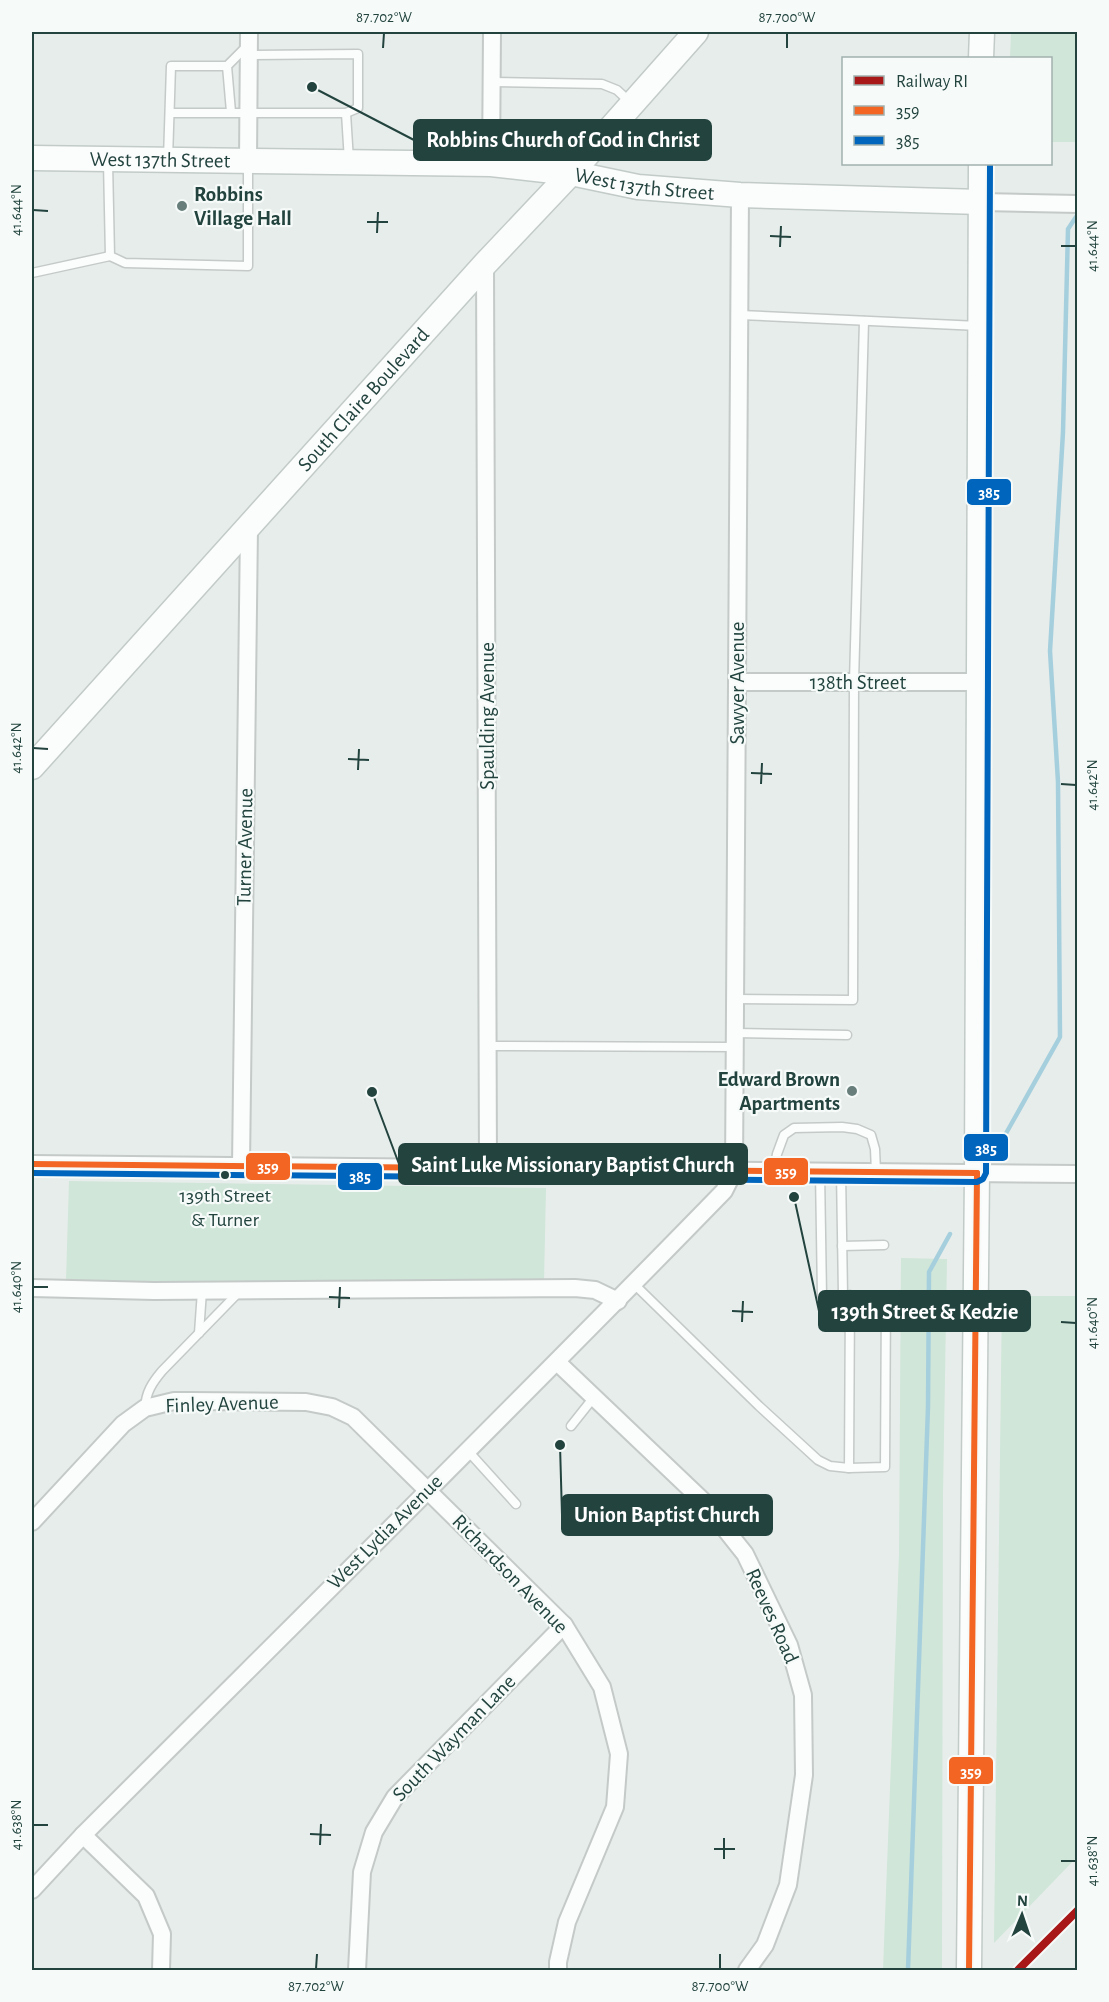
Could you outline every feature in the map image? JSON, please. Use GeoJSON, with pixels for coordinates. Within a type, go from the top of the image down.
{"type":"FeatureCollection","features":[{"type":"Feature","properties":{"kind":"main road","name":"South Claire Boulevard"},"geometry":{"type":"LineString","coordinates":[[32,767],[696,32]]}},
{"type":"Feature","properties":{"kind":"main road"},"geometry":{"type":"LineString","coordinates":[[981,57],[982,32]]}},
{"type":"Feature","properties":{"kind":"main road","name":"West 137th Street"},"geometry":{"type":"LineString","coordinates":[[32,158],[491,164],[571,173],[638,187],[740,195],[981,202]]}},
{"type":"Feature","properties":{"kind":"main road"},"geometry":{"type":"LineString","coordinates":[[969,1971],[977,1173],[981,165]]}},
{"type":"Feature","properties":{"kind":"street"},"geometry":{"type":"LineString","coordinates":[[491,164],[492,32]]}},
{"type":"Feature","properties":{"kind":"street"},"geometry":{"type":"LineString","coordinates":[[248,161],[240,112],[249,43]]}},
{"type":"Feature","properties":{"kind":"street","name":"Sawyer Avenue"},"geometry":{"type":"LineString","coordinates":[[734,1171],[740,195]]}},
{"type":"Feature","properties":{"kind":"street","name":"West 137th Street"},"geometry":{"type":"LineString","coordinates":[[981,202],[1077,204]]}},
{"type":"Feature","properties":{"kind":"street","name":"Spaulding Avenue"},"geometry":{"type":"LineString","coordinates":[[486,264],[488,1168]]}},
{"type":"Feature","properties":{"kind":"street","name":"Turner Avenue"},"geometry":{"type":"LineString","coordinates":[[241,1166],[249,528]]}},
{"type":"Feature","properties":{"kind":"street","name":"138th Street"},"geometry":{"type":"LineString","coordinates":[[737,682],[978,682]]}},
{"type":"Feature","properties":{"kind":"street"},"geometry":{"type":"LineString","coordinates":[[32,1164],[1077,1174]]}},
{"type":"Feature","properties":{"kind":"street","name":"West Lydia Avenue"},"geometry":{"type":"LineString","coordinates":[[32,1890],[83,1835],[634,1284],[724,1191],[734,1171]]}},
{"type":"Feature","properties":{"kind":"street"},"geometry":{"type":"LineString","coordinates":[[32,1288],[202,1291],[575,1288],[595,1290],[618,1300]]}},
{"type":"Feature","properties":{"kind":"street","name":"Reeves Road"},"geometry":{"type":"LineString","coordinates":[[557,1362],[702,1500],[745,1554],[789,1645],[803,1695],[804,1775],[788,1885],[765,1945],[747,1971]]}},
{"type":"Feature","properties":{"kind":"street","name":"Finley Avenue"},"geometry":{"type":"LineString","coordinates":[[32,1522],[123,1424],[145,1408],[174,1401],[306,1402],[344,1411],[427,1489]]}},
{"type":"Feature","properties":{"kind":"street","name":"Richardson Avenue"},"geometry":{"type":"LineString","coordinates":[[427,1489],[564,1625],[602,1688],[619,1754],[615,1807],[567,1922],[558,1971]]}},
{"type":"Feature","properties":{"kind":"street","name":"South Wayman Lane"},"geometry":{"type":"LineString","coordinates":[[357,1971],[362,1872],[379,1823],[395,1797],[564,1625]]}},
{"type":"Feature","properties":{"kind":"street"},"geometry":{"type":"LineString","coordinates":[[83,1835],[146,1896],[162,1934],[160,1971]]}},
{"type":"Feature","properties":{"kind":"lane"},"geometry":{"type":"LineString","coordinates":[[168,160],[171,66],[227,66],[249,43],[358,54],[358,108],[346,113],[170,113]]}},
{"type":"Feature","properties":{"kind":"lane"},"geometry":{"type":"LineString","coordinates":[[227,66],[240,112]]}},
{"type":"Feature","properties":{"kind":"lane"},"geometry":{"type":"LineString","coordinates":[[491,82],[602,84],[617,90],[632,104]]}},
{"type":"Feature","properties":{"kind":"lane"},"geometry":{"type":"LineString","coordinates":[[346,113],[349,162]]}},
{"type":"Feature","properties":{"kind":"lane"},"geometry":{"type":"LineString","coordinates":[[108,159],[110,256]]}},
{"type":"Feature","properties":{"kind":"lane"},"geometry":{"type":"LineString","coordinates":[[32,273],[110,256],[125,263],[248,266],[248,161]]}},
{"type":"Feature","properties":{"kind":"lane"},"geometry":{"type":"LineString","coordinates":[[740,315],[980,326]]}},
{"type":"Feature","properties":{"kind":"lane"},"geometry":{"type":"LineString","coordinates":[[735,999],[853,1000],[854,682],[864,321]]}},
{"type":"Feature","properties":{"kind":"lane"},"geometry":{"type":"LineString","coordinates":[[488,1046],[847,1035]]}},
{"type":"Feature","properties":{"kind":"lane"},"geometry":{"type":"LineString","coordinates":[[774,1171],[784,1135],[795,1128],[842,1127],[857,1129],[871,1135],[875,1149],[876,1172]]}},
{"type":"Feature","properties":{"kind":"lane"},"geometry":{"type":"LineString","coordinates":[[820,1172],[826,1296],[830,1326],[850,1327]]}},
{"type":"Feature","properties":{"kind":"lane"},"geometry":{"type":"LineString","coordinates":[[841,1172],[842,1246],[850,1327],[849,1468]]}},
{"type":"Feature","properties":{"kind":"lane"},"geometry":{"type":"LineString","coordinates":[[842,1246],[884,1245]]}},
{"type":"Feature","properties":{"kind":"lane"},"geometry":{"type":"LineString","coordinates":[[634,1284],[818,1460],[830,1466],[849,1468],[885,1467],[886,1296],[826,1296]]}},
{"type":"Feature","properties":{"kind":"lane"},"geometry":{"type":"LineString","coordinates":[[145,1408],[146,1396],[162,1371],[242,1290]]}},
{"type":"Feature","properties":{"kind":"lane"},"geometry":{"type":"LineString","coordinates":[[199,1333],[202,1291]]}},
{"type":"Feature","properties":{"kind":"lane"},"geometry":{"type":"LineString","coordinates":[[571,1426],[594,1397]]}},
{"type":"Feature","properties":{"kind":"lane"},"geometry":{"type":"LineString","coordinates":[[467,1450],[516,1504]]}},
{"type":"Feature","properties":{"kind":"green space"},"geometry":{"type":"Polygon","coordinates":[[[1011,32],[1077,32],[1077,142],[1052,142],[1052,57],[1010,57],[1011,32]]]}},
{"type":"Feature","properties":{"kind":"green space"},"geometry":{"type":"Polygon","coordinates":[[[69,1181],[546,1188],[544,1281],[66,1281],[69,1181]]]}},
{"type":"Feature","properties":{"kind":"green space"},"geometry":{"type":"Polygon","coordinates":[[[901,1258],[947,1259],[943,1494],[942,1970],[883,1970],[899,1554],[901,1258]]]}},
{"type":"Feature","properties":{"kind":"green space"},"geometry":{"type":"Polygon","coordinates":[[[1002,1296],[1077,1296],[1078,1856],[994,1943],[1002,1296]]]}},
{"type":"Feature","properties":{"kind":"waterway"},"geometry":{"type":"LineString","coordinates":[[1004,1137],[1060,1037],[1058,782],[1050,651],[1063,432],[1068,229],[1076,217]]}},
{"type":"Feature","properties":{"kind":"waterway"},"geometry":{"type":"LineString","coordinates":[[908,1970],[928,1407],[929,1272],[950,1234]]}},
{"type":"Feature","properties":{"kind":"railway"},"geometry":{"type":"LineString","coordinates":[[1062,1925],[1078,1907]]}},
{"type":"Feature","properties":{"kind":"rail line","name":"RI"},"geometry":{"type":"LineString","coordinates":[[1018,1970],[1078,1910]]}},
{"type":"Feature","properties":{"kind":"transit line","name":"385"},"geometry":{"type":"LineString","coordinates":[[32,1173],[977,1182],[983,1179],[986,1173],[990,165]]}},
{"type":"Feature","properties":{"kind":"transit line","name":"359"},"geometry":{"type":"LineString","coordinates":[[32,1164],[977,1173]]}},
{"type":"Feature","properties":{"kind":"transit line","name":"359"},"geometry":{"type":"LineString","coordinates":[[969,1970],[977,1173]]}},
{"type":"Feature","properties":{"kind":"place","name":"Robbins Church of God in Christ"},"geometry":{"type":"Point","coordinates":[312,87]}},
{"type":"Feature","properties":{"kind":"place","name":"Robbins Village Hall"},"geometry":{"type":"Point","coordinates":[182,206]}},
{"type":"Feature","properties":{"kind":"place","name":"Edward Brown Apartments"},"geometry":{"type":"Point","coordinates":[852,1091]}},
{"type":"Feature","properties":{"kind":"place","name":"Saint Luke Missionary Baptist Church"},"geometry":{"type":"Point","coordinates":[372,1092]}},
{"type":"Feature","properties":{"kind":"place","name":"139th Street & Turner"},"geometry":{"type":"Point","coordinates":[225,1175]}},
{"type":"Feature","properties":{"kind":"place","name":"139th Street & Kedzie"},"geometry":{"type":"Point","coordinates":[794,1197]}},
{"type":"Feature","properties":{"kind":"place","name":"Union Baptist Church"},"geometry":{"type":"Point","coordinates":[560,1445]}}]}
